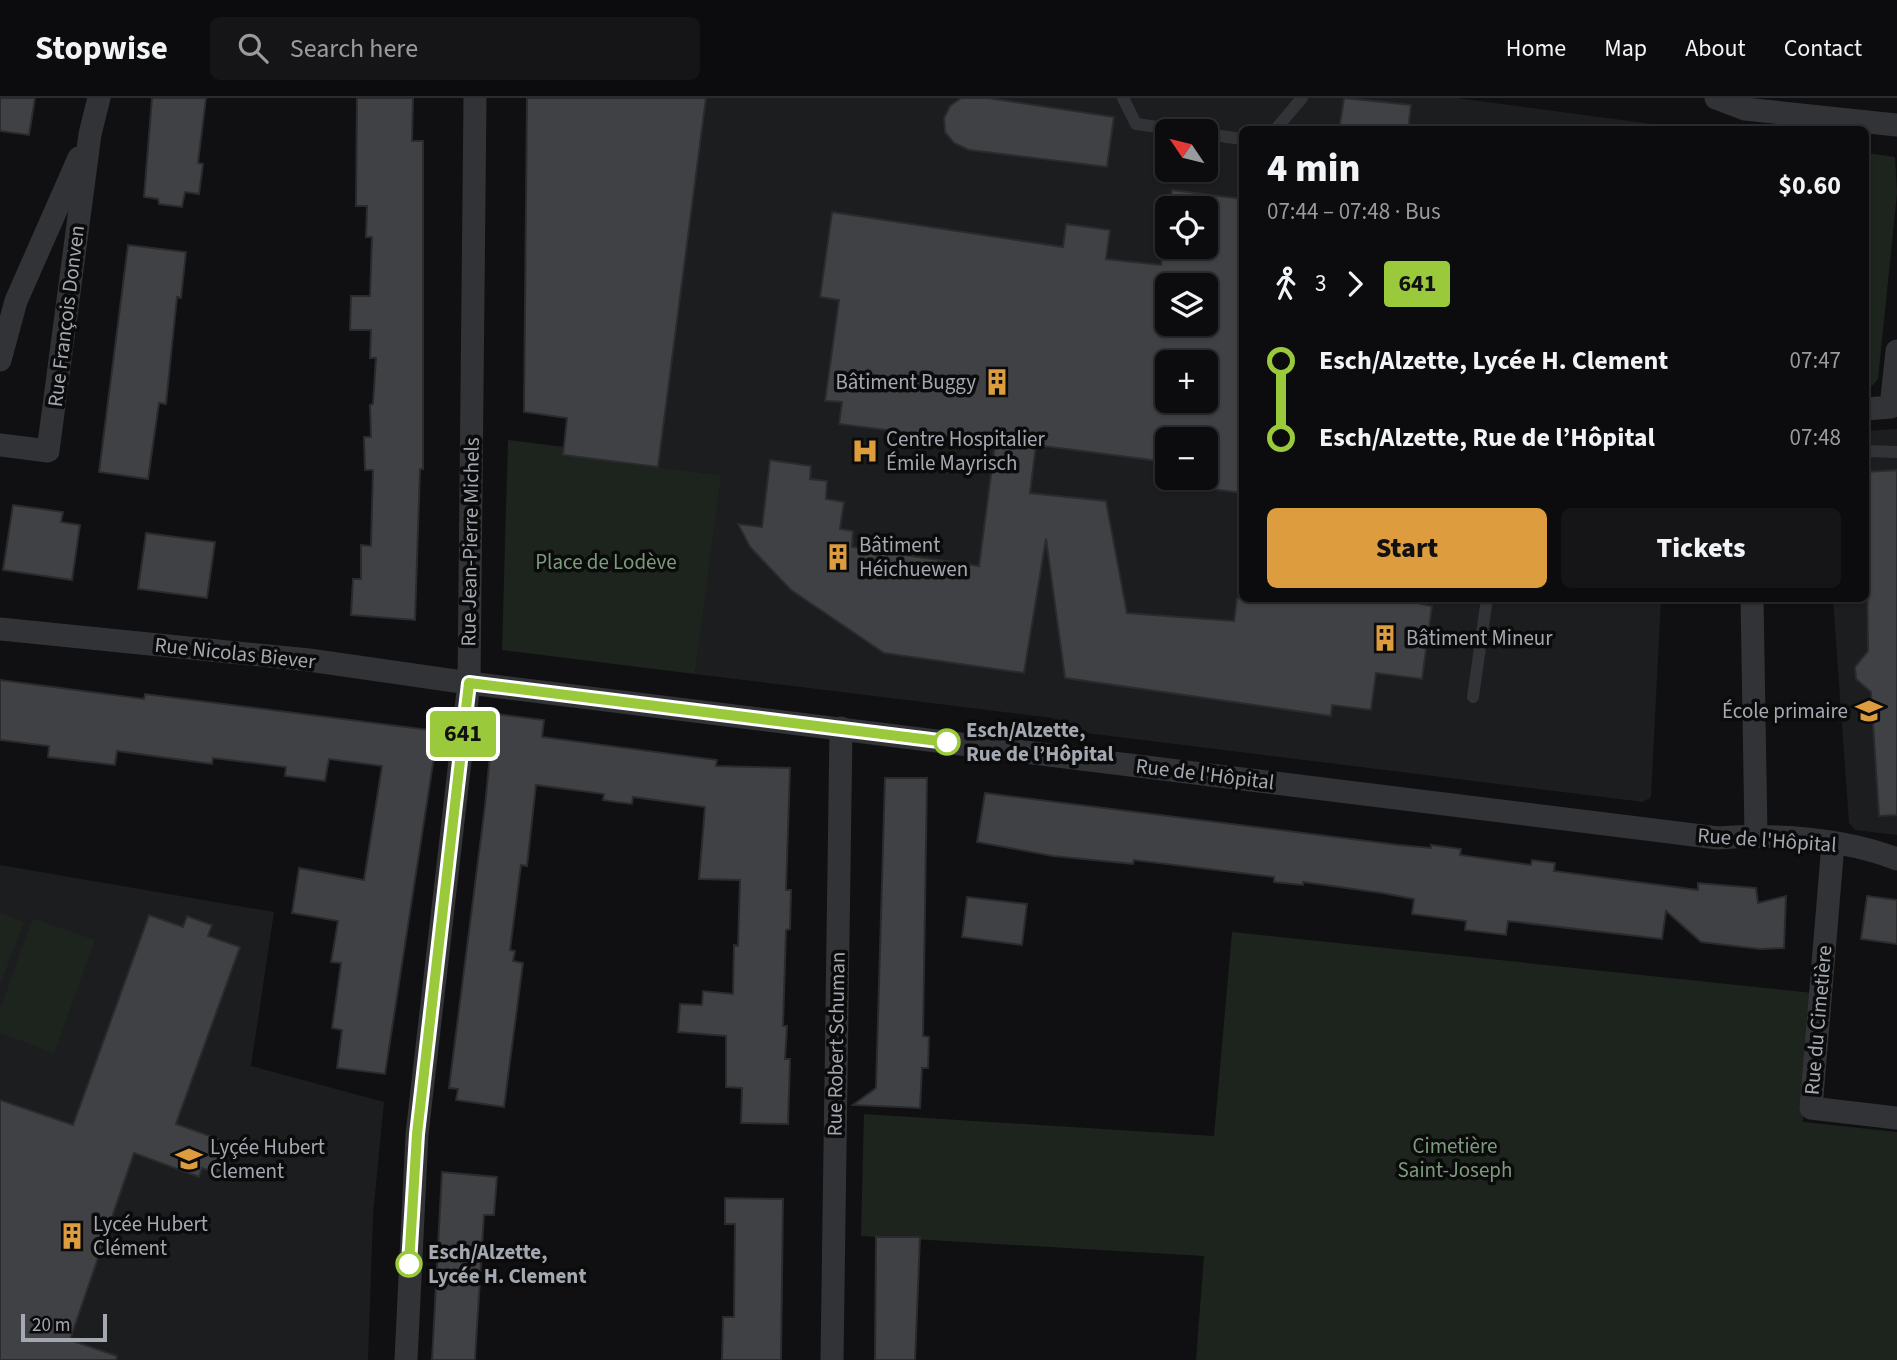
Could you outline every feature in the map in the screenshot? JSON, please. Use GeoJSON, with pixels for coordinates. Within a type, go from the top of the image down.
{"type":"FeatureCollection","features":[{"type":"Feature","properties":{"kind":"street","name":"Rue François Donven"},"geometry":{"type":"LineString","coordinates":[[0,445],[48,451],[90,134],[99,98]]}},
{"type":"Feature","properties":{"kind":"street","name":"Rue Jean-Pierre Michels"},"geometry":{"type":"LineString","coordinates":[[406,1360],[417,1134],[469,683],[475,98]]}},
{"type":"Feature","properties":{"kind":"street"},"geometry":{"type":"LineString","coordinates":[[1716,98],[1744,119],[1897,125]]}},
{"type":"Feature","properties":{"kind":"street","name":"Rue François Donven"},"geometry":{"type":"LineString","coordinates":[[0,360],[8,299],[90,134]]}},
{"type":"Feature","properties":{"kind":"street"},"geometry":{"type":"LineString","coordinates":[[1869,409],[1891,407],[1897,351]]}},
{"type":"Feature","properties":{"kind":"street"},"geometry":{"type":"LineString","coordinates":[[1752,602],[1756,835]]}},
{"type":"Feature","properties":{"kind":"street","name":"Rue Nicolas Biever"},"geometry":{"type":"LineString","coordinates":[[0,629],[309,660],[469,683]]}},
{"type":"Feature","properties":{"kind":"street","name":"Rue de l'Hôpital"},"geometry":{"type":"LineString","coordinates":[[469,683],[1718,838],[1756,835],[1833,844],[1875,850],[1897,859]]}},
{"type":"Feature","properties":{"kind":"street","name":"Rue Robert Schuman"},"geometry":{"type":"LineString","coordinates":[[832,1360],[841,729]]}},
{"type":"Feature","properties":{"kind":"street","name":"Rue du Cimetière"},"geometry":{"type":"LineString","coordinates":[[1833,844],[1811,1108],[1897,1118]]}},
{"type":"Feature","properties":{"kind":"lane"},"geometry":{"type":"LineString","coordinates":[[1123,98],[1136,124],[1155,127]]}},
{"type":"Feature","properties":{"kind":"lane"},"geometry":{"type":"LineString","coordinates":[[1278,126],[1302,98]]}},
{"type":"Feature","properties":{"kind":"lane"},"geometry":{"type":"LineString","coordinates":[[1218,136],[1239,139]]}},
{"type":"Feature","properties":{"kind":"lane"},"geometry":{"type":"LineString","coordinates":[[1869,451],[1897,452]]}},
{"type":"Feature","properties":{"kind":"lane"},"geometry":{"type":"LineString","coordinates":[[1473,697],[1486,602]]}},
{"type":"Feature","properties":{"kind":"shaded area","name":"Centre Hospitalier Émile Mayrisch"},"geometry":{"type":"Polygon","coordinates":[[[613,98],[1457,98],[1652,124],[1656,126],[1239,126],[1239,602],[1661,602],[1651,797],[1643,802],[1070,731],[1052,718],[695,674],[720,475],[563,455],[567,418],[524,412],[525,363],[613,98]]]}},
{"type":"Feature","properties":{"kind":"shaded area","name":"École primaire"},"geometry":{"type":"Polygon","coordinates":[[[1897,429],[1897,835],[1855,830],[1849,823],[1833,602],[1869,602],[1869,431],[1897,429]]]}},
{"type":"Feature","properties":{"kind":"shaded area","name":"Lyçée Hubert Clement"},"geometry":{"type":"Polygon","coordinates":[[[0,865],[274,912],[251,1066],[384,1102],[373,1215],[368,1360],[0,1360],[0,865]]]}},
{"type":"Feature","properties":{"kind":"green space"},"geometry":{"type":"Polygon","coordinates":[[[1869,153],[1895,157],[1897,193],[1878,379],[1869,386],[1869,153]]]}},
{"type":"Feature","properties":{"kind":"green space","name":"Place de Lodève"},"geometry":{"type":"Polygon","coordinates":[[[508,440],[564,447],[563,455],[721,475],[695,674],[502,650],[508,440]]]}},
{"type":"Feature","properties":{"kind":"green space"},"geometry":{"type":"Polygon","coordinates":[[[0,913],[24,922],[0,985],[0,913]]]}},
{"type":"Feature","properties":{"kind":"green space"},"geometry":{"type":"Polygon","coordinates":[[[33,918],[95,940],[54,1053],[0,1033],[0,1009],[33,918]]]}},
{"type":"Feature","properties":{"kind":"green space","name":"Cimetière Saint-Joseph"},"geometry":{"type":"Polygon","coordinates":[[[1232,932],[1813,993],[1803,1122],[1897,1132],[1897,1360],[1196,1360],[1204,1256],[861,1236],[864,1114],[1214,1136],[1232,932]]]}},
{"type":"Feature","properties":{"kind":"building"},"geometry":{"type":"Polygon","coordinates":[[[0,98],[35,98],[29,135],[0,131],[0,98]]]}},
{"type":"Feature","properties":{"kind":"building"},"geometry":{"type":"Polygon","coordinates":[[[152,98],[206,98],[198,163],[203,164],[199,194],[185,192],[182,207],[159,204],[158,199],[144,197],[152,98]]]}},
{"type":"Feature","properties":{"kind":"building"},"geometry":{"type":"Polygon","coordinates":[[[357,98],[413,98],[412,141],[423,141],[423,469],[420,469],[415,620],[351,615],[353,579],[361,579],[361,545],[371,546],[373,470],[365,470],[364,437],[371,437],[370,405],[373,404],[376,358],[370,358],[371,330],[350,330],[351,296],[370,296],[372,237],[366,237],[367,206],[356,206],[357,98]]]}},
{"type":"Feature","properties":{"kind":"building"},"geometry":{"type":"Polygon","coordinates":[[[527,98],[706,98],[658,467],[563,455],[567,418],[524,412],[527,98]]]}},
{"type":"Feature","properties":{"kind":"building"},"geometry":{"type":"Polygon","coordinates":[[[961,98],[988,98],[1114,117],[1107,167],[969,150],[954,143],[945,132],[944,118],[950,106],[961,98]]]}},
{"type":"Feature","properties":{"kind":"building"},"geometry":{"type":"Polygon","coordinates":[[[1344,98],[1411,105],[1408,126],[1340,126],[1344,98]]]}},
{"type":"Feature","properties":{"kind":"building"},"geometry":{"type":"Polygon","coordinates":[[[1172,190],[1239,199],[1239,493],[1218,490],[1218,427],[1155,427],[1155,460],[1036,445],[1030,493],[1106,501],[1127,613],[1234,621],[1237,598],[1239,602],[1421,602],[1432,606],[1422,679],[1376,673],[1371,710],[1332,705],[1331,716],[1065,678],[1046,539],[1024,673],[884,653],[791,590],[750,547],[738,524],[762,527],[770,460],[811,466],[810,479],[827,481],[826,499],[844,502],[840,529],[853,531],[852,547],[979,566],[995,444],[839,424],[842,402],[825,401],[839,300],[820,297],[832,212],[1063,247],[1066,224],[1110,230],[1106,259],[1161,265],[1162,259],[1218,259],[1218,196],[1171,196],[1172,190]]]}},
{"type":"Feature","properties":{"kind":"building"},"geometry":{"type":"Polygon","coordinates":[[[128,245],[186,252],[181,298],[177,297],[166,404],[159,403],[148,479],[99,472],[128,245]]]}},
{"type":"Feature","properties":{"kind":"building"},"geometry":{"type":"Polygon","coordinates":[[[1897,470],[1897,815],[1879,816],[1871,692],[1856,679],[1855,667],[1868,651],[1869,472],[1897,470]]]}},
{"type":"Feature","properties":{"kind":"building"},"geometry":{"type":"Polygon","coordinates":[[[13,505],[63,512],[61,522],[80,525],[72,580],[3,570],[13,505]]]}},
{"type":"Feature","properties":{"kind":"building"},"geometry":{"type":"Polygon","coordinates":[[[146,533],[215,542],[207,598],[138,589],[146,533]]]}},
{"type":"Feature","properties":{"kind":"building"},"geometry":{"type":"Polygon","coordinates":[[[0,680],[144,699],[145,694],[438,731],[385,1074],[337,1068],[342,1030],[332,1028],[341,963],[331,962],[338,921],[292,913],[299,868],[364,880],[382,766],[329,759],[325,781],[285,776],[286,767],[213,758],[212,764],[117,751],[115,765],[48,757],[49,746],[0,740],[0,680]]]}},
{"type":"Feature","properties":{"kind":"building"},"geometry":{"type":"Polygon","coordinates":[[[489,713],[544,720],[542,737],[717,760],[716,766],[790,768],[786,890],[791,890],[790,929],[786,930],[783,1026],[787,1026],[785,1059],[790,1059],[788,1124],[741,1123],[742,1088],[726,1087],[726,1036],[678,1032],[680,1004],[702,1005],[703,991],[733,994],[740,880],[699,879],[705,807],[633,797],[632,804],[616,802],[603,800],[604,794],[536,785],[527,866],[521,865],[510,950],[515,951],[513,961],[523,963],[504,1107],[456,1100],[458,1089],[449,1088],[485,806],[491,744],[485,743],[489,713]]]}},
{"type":"Feature","properties":{"kind":"building"},"geometry":{"type":"Polygon","coordinates":[[[885,778],[927,778],[923,1036],[929,1037],[928,1068],[922,1068],[920,1108],[853,1105],[876,1088],[885,778]]]}},
{"type":"Feature","properties":{"kind":"building"},"geometry":{"type":"Polygon","coordinates":[[[985,793],[1399,845],[1461,849],[1460,855],[1531,865],[1532,860],[1555,863],[1554,871],[1698,890],[1698,883],[1756,888],[1758,903],[1786,896],[1784,948],[1760,949],[1701,942],[1666,911],[1662,939],[1508,921],[1506,935],[1465,930],[1466,921],[1412,914],[1414,899],[1382,893],[1303,882],[1303,885],[1274,882],[1274,877],[1134,860],[1133,864],[1053,856],[977,842],[985,793]]]}},
{"type":"Feature","properties":{"kind":"building"},"geometry":{"type":"Polygon","coordinates":[[[1867,896],[1897,900],[1897,944],[1861,939],[1867,896]]]}},
{"type":"Feature","properties":{"kind":"building"},"geometry":{"type":"Polygon","coordinates":[[[967,897],[1027,904],[1022,945],[962,937],[967,897]]]}},
{"type":"Feature","properties":{"kind":"building"},"geometry":{"type":"Polygon","coordinates":[[[149,915],[183,927],[187,916],[212,925],[208,936],[240,947],[176,1124],[232,1144],[221,1175],[202,1168],[199,1177],[134,1153],[70,1340],[117,1356],[116,1360],[0,1360],[0,1100],[73,1125],[149,915]]]}},
{"type":"Feature","properties":{"kind":"building"},"geometry":{"type":"Polygon","coordinates":[[[442,1172],[497,1177],[494,1215],[484,1215],[475,1360],[432,1360],[442,1172]]]}},
{"type":"Feature","properties":{"kind":"building"},"geometry":{"type":"Polygon","coordinates":[[[725,1198],[783,1199],[781,1360],[722,1360],[723,1317],[734,1317],[735,1224],[725,1224],[725,1198]]]}},
{"type":"Feature","properties":{"kind":"building"},"geometry":{"type":"Polygon","coordinates":[[[876,1237],[920,1237],[915,1360],[875,1360],[876,1237]]]}},
{"type":"Feature","properties":{"kind":"bus line","name":"641"},"geometry":{"type":"LineString","coordinates":[[409,1264],[417,1134],[469,683],[947,742]]}},
{"type":"Feature","properties":{"kind":"place","name":"Bâtiment Buggy"},"geometry":{"type":"Point","coordinates":[997,382]}},
{"type":"Feature","properties":{"kind":"place","name":"Centre Hospitalier Émile Mayrisch"},"geometry":{"type":"Point","coordinates":[865,451]}},
{"type":"Feature","properties":{"kind":"place","name":"Bâtiment Héichuewen"},"geometry":{"type":"Point","coordinates":[838,557]}},
{"type":"Feature","properties":{"kind":"place","name":"Bâtiment Mineur"},"geometry":{"type":"Point","coordinates":[1385,638]}},
{"type":"Feature","properties":{"kind":"place","name":"École primaire"},"geometry":{"type":"Point","coordinates":[1869,711]}},
{"type":"Feature","properties":{"kind":"place","name":"Esch/Alzette, Rue de l’Hôpital"},"geometry":{"type":"Point","coordinates":[947,742]}},
{"type":"Feature","properties":{"kind":"place","name":"Lyçée Hubert Clement"},"geometry":{"type":"Point","coordinates":[189,1159]}},
{"type":"Feature","properties":{"kind":"place","name":"Lycée Hubert Clément"},"geometry":{"type":"Point","coordinates":[72,1236]}},
{"type":"Feature","properties":{"kind":"place","name":"Esch/Alzette, Lycée H. Clement"},"geometry":{"type":"Point","coordinates":[409,1264]}}]}
